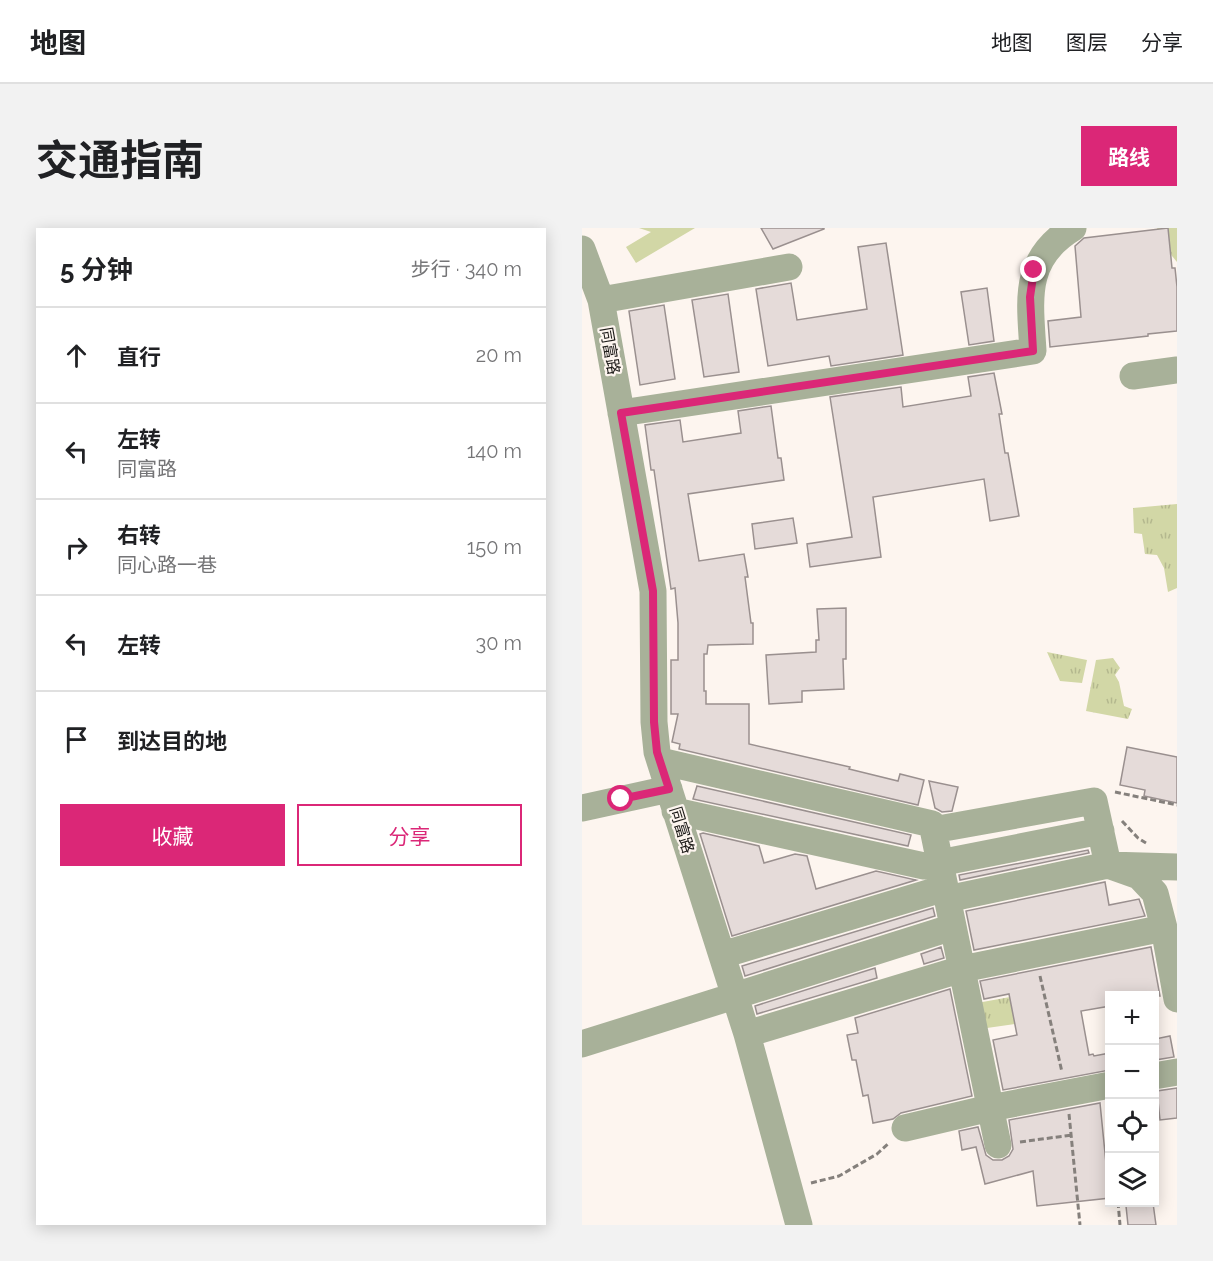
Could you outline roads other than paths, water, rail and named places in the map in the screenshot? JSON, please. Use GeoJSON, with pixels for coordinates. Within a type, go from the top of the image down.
{"type":"FeatureCollection","features":[{"type":"Feature","properties":{"kind":"street"},"geometry":{"type":"LineString","coordinates":[[621,413],[1033,351],[1030,297],[1034,270],[1047,250],[1073,228]]}},
{"type":"Feature","properties":{"kind":"street","name":"同富路"},"geometry":{"type":"LineString","coordinates":[[582,249],[621,413],[653,591],[654,722],[660,761],[747,1034],[799,1225]]}},
{"type":"Feature","properties":{"kind":"street"},"geometry":{"type":"LineString","coordinates":[[595,307],[789,267]]}},
{"type":"Feature","properties":{"kind":"street"},"geometry":{"type":"LineString","coordinates":[[1133,376],[1177,370]]}},
{"type":"Feature","properties":{"kind":"street"},"geometry":{"type":"LineString","coordinates":[[660,761],[932,824],[998,1145]]}},
{"type":"Feature","properties":{"kind":"street"},"geometry":{"type":"LineString","coordinates":[[582,808],[672,800],[924,866],[944,884],[1108,865],[1177,867]]}},
{"type":"Feature","properties":{"kind":"street"},"geometry":{"type":"LineString","coordinates":[[933,830],[1094,801],[1109,824],[1108,865]]}},
{"type":"Feature","properties":{"kind":"street"},"geometry":{"type":"LineString","coordinates":[[722,955],[944,884],[1109,824]]}},
{"type":"Feature","properties":{"kind":"street"},"geometry":{"type":"LineString","coordinates":[[1108,865],[1139,876],[1155,893],[1164,927],[1177,999]]}},
{"type":"Feature","properties":{"kind":"street"},"geometry":{"type":"LineString","coordinates":[[582,1044],[953,927]]}},
{"type":"Feature","properties":{"kind":"street"},"geometry":{"type":"LineString","coordinates":[[747,1034],[962,969],[1164,927]]}},
{"type":"Feature","properties":{"kind":"street"},"geometry":{"type":"LineString","coordinates":[[1159,1075],[1177,1072]]}},
{"type":"Feature","properties":{"kind":"street"},"geometry":{"type":"LineString","coordinates":[[905,1128],[990,1108],[1105,1086]]}}]}
